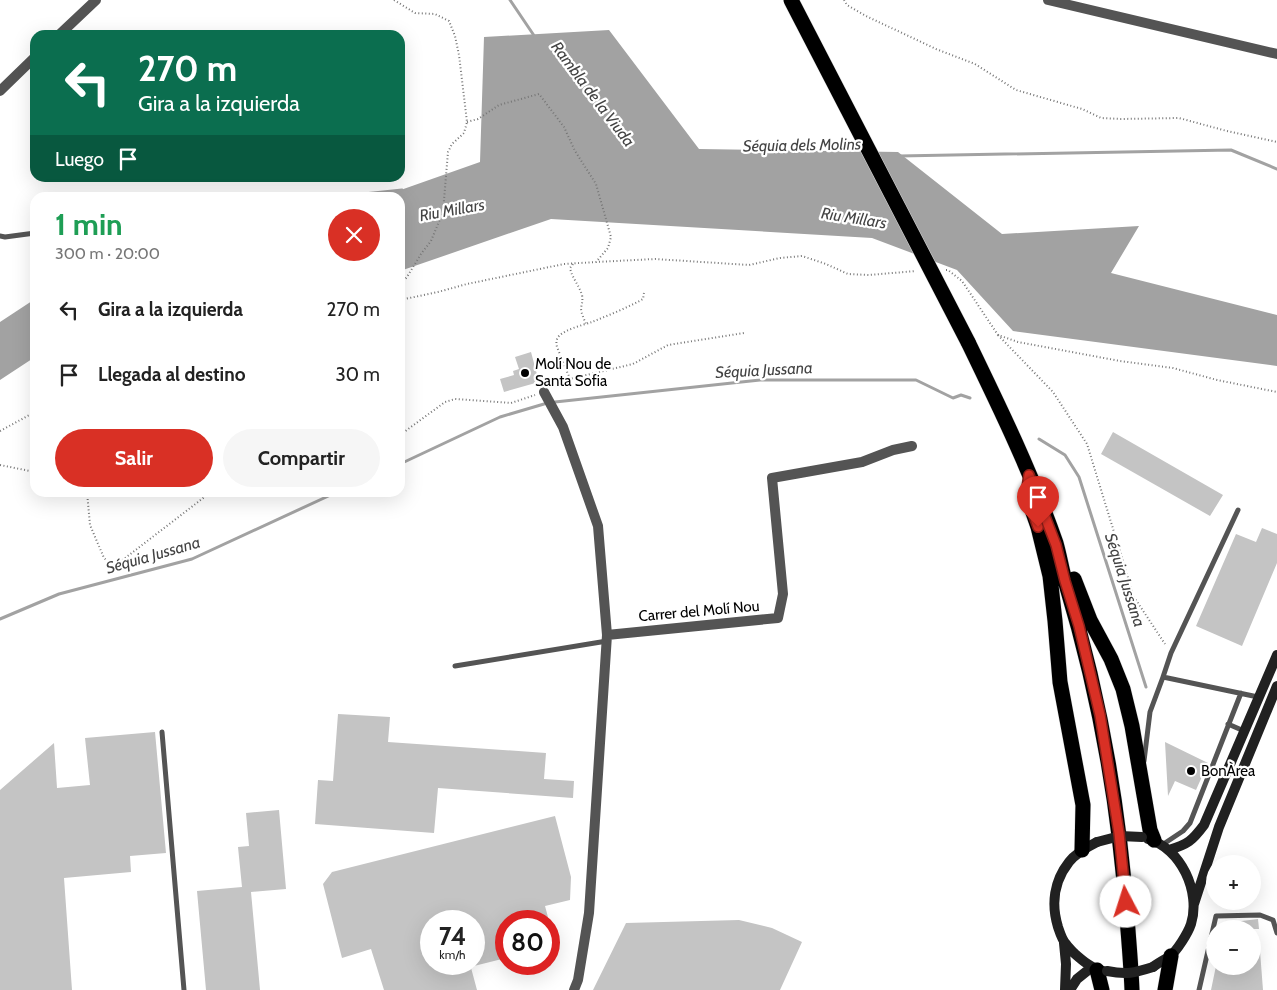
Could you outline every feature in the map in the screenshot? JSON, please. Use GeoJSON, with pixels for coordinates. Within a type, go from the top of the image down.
{"type":"FeatureCollection","features":[{"type":"Feature","properties":{"kind":"highway"},"geometry":{"type":"LineString","coordinates":[[791,0],[968,342],[1001,410],[1056,545],[1079,626],[1100,715],[1119,833],[1132,990]]}},
{"type":"Feature","properties":{"kind":"highway"},"geometry":{"type":"LineString","coordinates":[[1029,475],[1026,494],[1038,527],[1050,576],[1060,682],[1083,805],[1082,850]]}},
{"type":"Feature","properties":{"kind":"highway"},"geometry":{"type":"LineString","coordinates":[[1056,545],[1069,565],[1090,620],[1111,659],[1123,689],[1132,726],[1150,830],[1157,843]]}},
{"type":"Feature","properties":{"kind":"highway"},"geometry":{"type":"LineString","coordinates":[[1165,990],[1171,956]]}},
{"type":"Feature","properties":{"kind":"highway"},"geometry":{"type":"LineString","coordinates":[[1099,969],[1102,990]]}},
{"type":"Feature","properties":{"kind":"main road"},"geometry":{"type":"LineString","coordinates":[[1065,990],[1066,964],[1064,943],[1055,916],[1054,905],[1056,888],[1070,861],[1082,850],[1097,842],[1120,836],[1181,846],[1194,839],[1204,825],[1277,655]]}},
{"type":"Feature","properties":{"kind":"main road"},"geometry":{"type":"LineString","coordinates":[[1064,943],[1077,956],[1099,969],[1123,974],[1139,972],[1153,967],[1171,956],[1191,924],[1194,904],[1219,827],[1277,686]]}},
{"type":"Feature","properties":{"kind":"main road"},"geometry":{"type":"LineString","coordinates":[[1157,843],[1182,865],[1190,884],[1194,904]]}},
{"type":"Feature","properties":{"kind":"main road"},"geometry":{"type":"LineString","coordinates":[[1070,990],[1077,979],[1099,969]]}},
{"type":"Feature","properties":{"kind":"street"},"geometry":{"type":"LineString","coordinates":[[64,30],[96,0]]}},
{"type":"Feature","properties":{"kind":"street"},"geometry":{"type":"LineString","coordinates":[[1048,0],[1277,54]]}},
{"type":"Feature","properties":{"kind":"street"},"geometry":{"type":"LineString","coordinates":[[0,90],[30,63]]}},
{"type":"Feature","properties":{"kind":"street"},"geometry":{"type":"LineString","coordinates":[[544,392],[563,427],[598,526],[607,638],[589,913],[578,980],[574,990]]}},
{"type":"Feature","properties":{"kind":"street","name":"Carrer del Molí Nou"},"geometry":{"type":"LineString","coordinates":[[607,638],[778,618],[783,594],[772,478],[862,462],[893,450],[912,446]]}},
{"type":"Feature","properties":{"kind":"lane"},"geometry":{"type":"LineString","coordinates":[[0,236],[30,234]]}},
{"type":"Feature","properties":{"kind":"lane"},"geometry":{"type":"LineString","coordinates":[[1142,779],[1150,712],[1171,653],[1238,510]]}},
{"type":"Feature","properties":{"kind":"lane"},"geometry":{"type":"LineString","coordinates":[[455,666],[607,638]]}},
{"type":"Feature","properties":{"kind":"lane"},"geometry":{"type":"LineString","coordinates":[[1163,677],[1258,697]]}},
{"type":"Feature","properties":{"kind":"lane"},"geometry":{"type":"LineString","coordinates":[[1157,843],[1183,831],[1190,823],[1241,694]]}},
{"type":"Feature","properties":{"kind":"lane"},"geometry":{"type":"LineString","coordinates":[[1228,724],[1244,731]]}},
{"type":"Feature","properties":{"kind":"lane"},"geometry":{"type":"LineString","coordinates":[[162,732],[184,990]]}},
{"type":"Feature","properties":{"kind":"lane"},"geometry":{"type":"LineString","coordinates":[[1199,990],[1216,916],[1260,915],[1273,920],[1277,933]]}},
{"type":"Feature","properties":{"kind":"path"},"geometry":{"type":"LineString","coordinates":[[394,0],[415,13],[435,14],[449,21],[455,36],[459,55],[467,122],[464,133],[452,144],[448,152],[443,212],[432,241],[405,279]]}},
{"type":"Feature","properties":{"kind":"path"},"geometry":{"type":"LineString","coordinates":[[844,0],[847,5],[892,29],[975,64],[1016,90],[1082,109],[1101,118],[1179,118],[1277,142]]}},
{"type":"Feature","properties":{"kind":"path"},"geometry":{"type":"LineString","coordinates":[[467,122],[478,119],[499,105],[539,94],[564,127],[574,151],[596,184],[611,237],[608,248],[596,262]]}},
{"type":"Feature","properties":{"kind":"path"},"geometry":{"type":"LineString","coordinates":[[405,299],[475,282],[573,264],[596,262],[655,260],[749,265],[780,258],[802,256],[848,274],[869,275],[919,271]]}},
{"type":"Feature","properties":{"kind":"path"},"geometry":{"type":"LineString","coordinates":[[573,264],[570,268],[571,275],[582,295],[581,308],[586,324]]}},
{"type":"Feature","properties":{"kind":"path"},"geometry":{"type":"LineString","coordinates":[[938,270],[948,270],[962,281],[998,335],[1053,392],[1087,444],[1134,598],[1171,653]]}},
{"type":"Feature","properties":{"kind":"path"},"geometry":{"type":"LineString","coordinates":[[570,378],[556,341],[558,336],[638,302],[643,299],[644,293]]}},
{"type":"Feature","properties":{"kind":"path"},"geometry":{"type":"LineString","coordinates":[[405,431],[445,402],[455,399],[511,403],[544,392],[557,382],[633,364],[668,345],[744,333]]}},
{"type":"Feature","properties":{"kind":"path"},"geometry":{"type":"LineString","coordinates":[[998,335],[1018,342],[1173,368],[1217,380],[1277,392]]}},
{"type":"Feature","properties":{"kind":"path"},"geometry":{"type":"LineString","coordinates":[[0,431],[30,415]]}},
{"type":"Feature","properties":{"kind":"path"},"geometry":{"type":"LineString","coordinates":[[0,465],[30,471]]}},
{"type":"Feature","properties":{"kind":"path"},"geometry":{"type":"LineString","coordinates":[[87,497],[90,525],[104,558],[112,565],[120,562],[204,497]]}},
{"type":"Feature","properties":{"kind":"water","name":"Riu Millars"},"geometry":{"type":"Polygon","coordinates":[[[609,30],[699,149],[898,152],[1002,234],[1139,226],[1111,273],[1277,315],[1277,366],[1013,331],[957,270],[872,238],[551,219],[405,269],[405,192],[395,192],[480,162],[484,37],[609,30]]]}},
{"type":"Feature","properties":{"kind":"water"},"geometry":{"type":"Polygon","coordinates":[[[30,302],[30,360],[0,380],[0,322],[30,302]]]}},
{"type":"Feature","properties":{"kind":"building","name":"Molí Nou de Santa Sofia"},"geometry":{"type":"Polygon","coordinates":[[[531,352],[539,382],[504,392],[500,379],[514,375],[513,371],[519,369],[515,357],[531,352]]]}},
{"type":"Feature","properties":{"kind":"building"},"geometry":{"type":"Polygon","coordinates":[[[1113,432],[1223,495],[1210,516],[1101,454],[1113,432]]]}},
{"type":"Feature","properties":{"kind":"building"},"geometry":{"type":"Polygon","coordinates":[[[1262,528],[1277,534],[1277,563],[1242,646],[1196,626],[1236,534],[1256,542],[1262,528]]]}},
{"type":"Feature","properties":{"kind":"building"},"geometry":{"type":"Polygon","coordinates":[[[338,714],[390,717],[388,742],[546,753],[544,779],[574,781],[573,798],[438,788],[434,833],[315,824],[318,780],[333,781],[338,714]]]}},
{"type":"Feature","properties":{"kind":"building"},"geometry":{"type":"Polygon","coordinates":[[[155,732],[166,853],[130,856],[131,872],[64,878],[72,990],[0,990],[0,790],[54,743],[57,788],[90,785],[85,738],[155,732]]]}},
{"type":"Feature","properties":{"kind":"building"},"geometry":{"type":"Polygon","coordinates":[[[1165,742],[1208,763],[1196,790],[1175,781],[1168,796],[1165,742]]]}},
{"type":"Feature","properties":{"kind":"building"},"geometry":{"type":"Polygon","coordinates":[[[279,810],[286,889],[251,892],[260,990],[206,990],[197,891],[242,887],[238,847],[249,846],[246,813],[279,810]]]}},
{"type":"Feature","properties":{"kind":"building"},"geometry":{"type":"Polygon","coordinates":[[[555,816],[571,877],[570,900],[545,906],[546,910],[495,910],[495,961],[485,963],[485,910],[420,910],[420,975],[473,975],[477,990],[384,990],[371,949],[342,958],[323,884],[332,872],[555,816]]]}},
{"type":"Feature","properties":{"kind":"building"},"geometry":{"type":"Polygon","coordinates":[[[739,920],[772,928],[802,942],[780,990],[593,990],[626,923],[739,920]]]}},
{"type":"Feature","properties":{"kind":"building"},"geometry":{"type":"Polygon","coordinates":[[[1261,964],[1263,990],[1211,990],[1214,975],[1261,975],[1261,964]]]}},
{"type":"Feature","properties":{"kind":"waterway","name":"Rambla de la Viuda"},"geometry":{"type":"LineString","coordinates":[[510,0],[535,37]]}},
{"type":"Feature","properties":{"kind":"waterway","name":"Séquia dels Molins"},"geometry":{"type":"LineString","coordinates":[[899,156],[1231,150],[1277,169]]}},
{"type":"Feature","properties":{"kind":"waterway","name":"Séquia dels Molins"},"geometry":{"type":"LineString","coordinates":[[383,192],[402,190]]}},
{"type":"Feature","properties":{"kind":"waterway","name":"Séquia Jussana"},"geometry":{"type":"LineString","coordinates":[[555,402],[760,380],[916,380],[953,398],[961,395],[970,398]]}},
{"type":"Feature","properties":{"kind":"waterway","name":"Séquia Jussana"},"geometry":{"type":"LineString","coordinates":[[405,462],[500,417],[544,404]]}},
{"type":"Feature","properties":{"kind":"waterway","name":"Séquia Jussana"},"geometry":{"type":"LineString","coordinates":[[1039,439],[1065,455],[1079,477],[1146,687]]}},
{"type":"Feature","properties":{"kind":"waterway","name":"Séquia Jussana"},"geometry":{"type":"LineString","coordinates":[[0,619],[59,594],[192,559],[326,497]]}},
{"type":"Feature","properties":{"kind":"place","name":"Molí Nou de Santa Sofia"},"geometry":{"type":"Point","coordinates":[525,373]}},
{"type":"Feature","properties":{"kind":"place","name":"BonÀrea"},"geometry":{"type":"Point","coordinates":[1191,771]}},
{"type":"Feature","properties":{"kind":"route"},"geometry":{"type":"LineString","coordinates":[[1038,527],[1026,494],[1029,475],[1056,545],[1079,626],[1100,715],[1119,833],[1126,902]]}}]}
